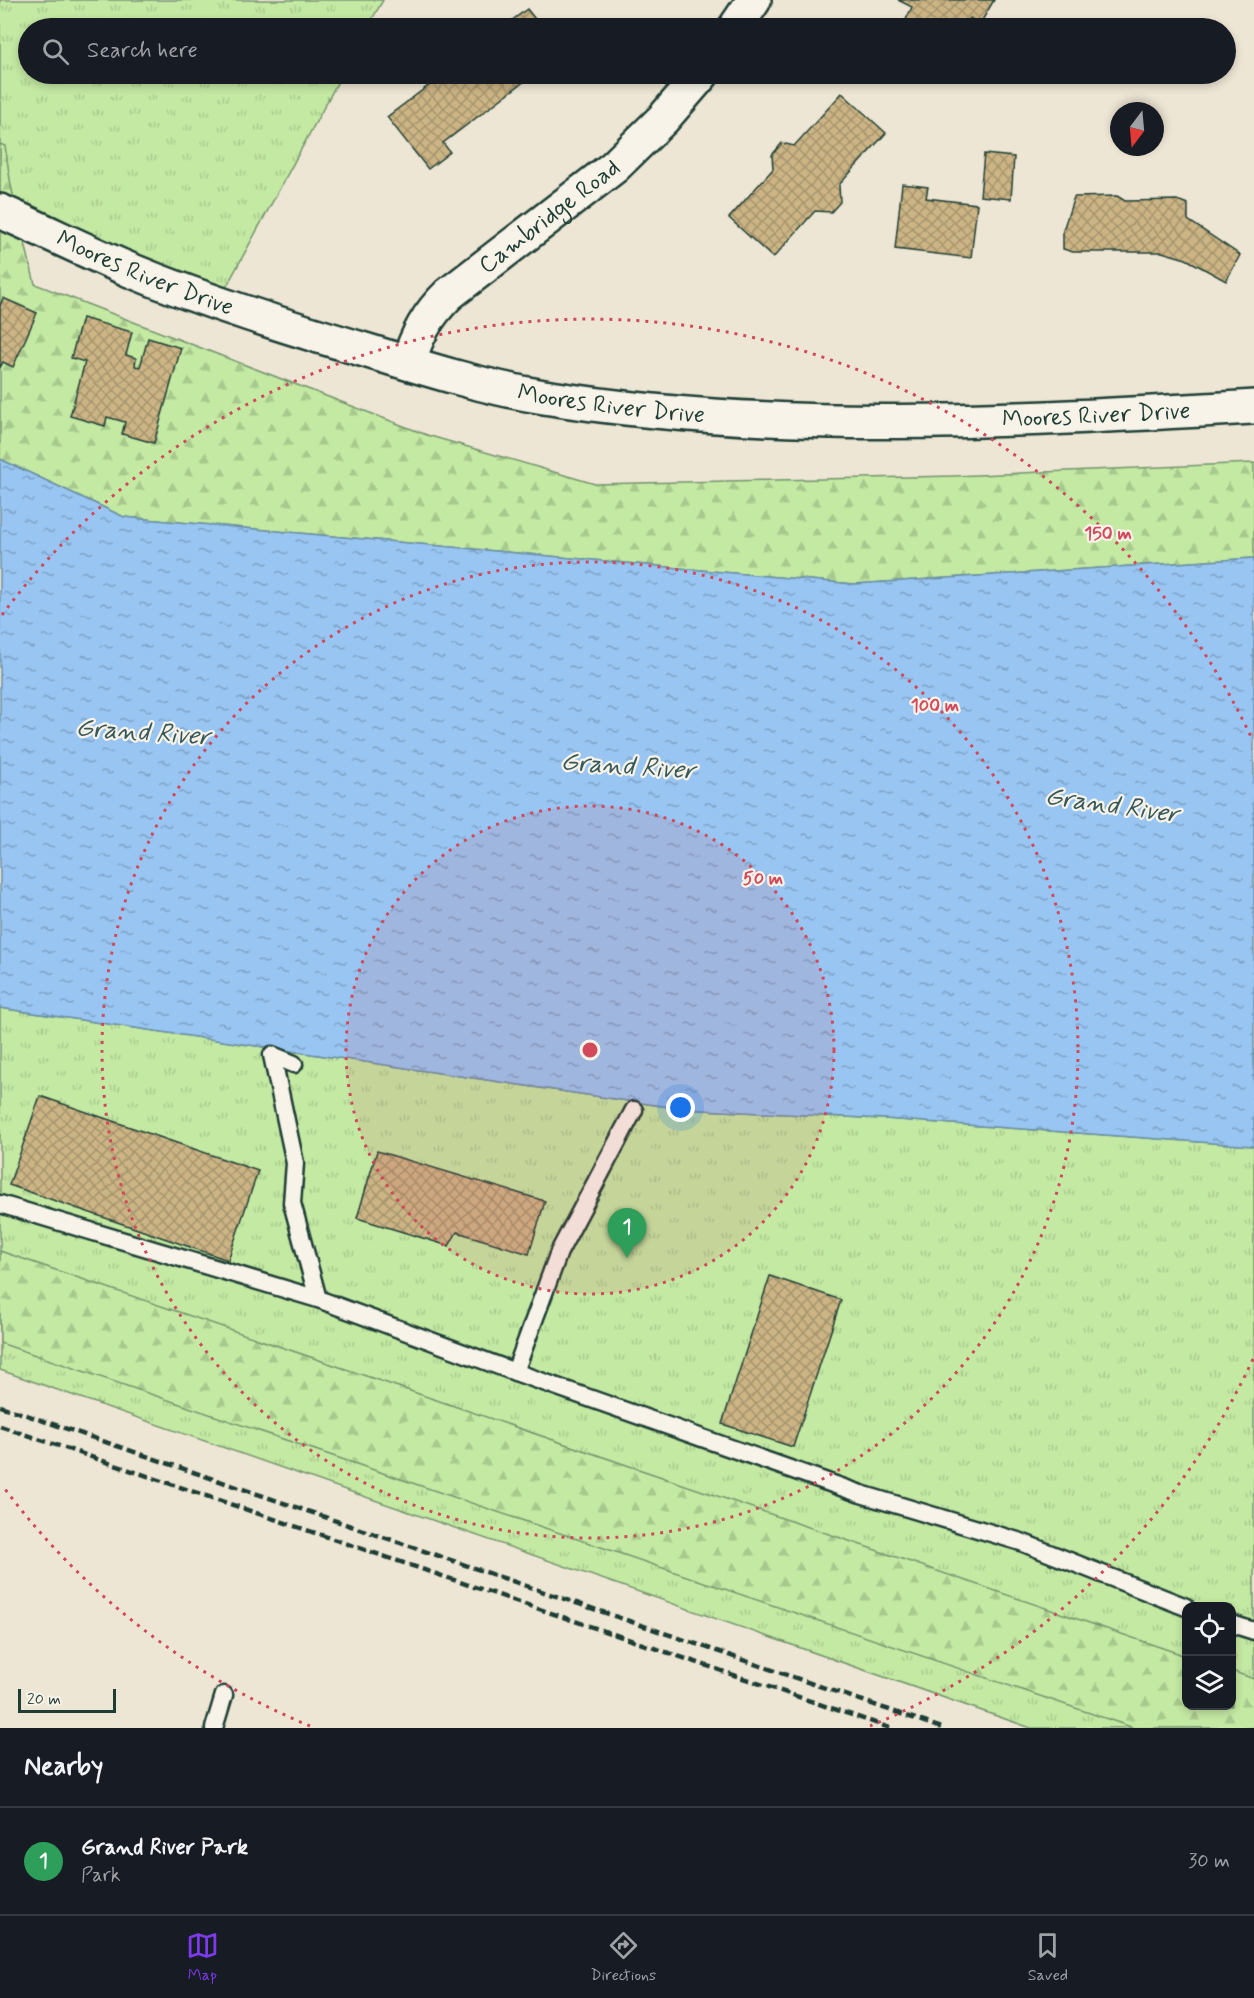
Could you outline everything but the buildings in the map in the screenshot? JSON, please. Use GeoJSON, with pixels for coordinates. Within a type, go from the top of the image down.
{"type":"FeatureCollection","features":[{"type":"Feature","properties":{"kind":"street"},"geometry":{"type":"LineString","coordinates":[[742,18],[754,0]]}},
{"type":"Feature","properties":{"kind":"street","name":"Cambridge Road"},"geometry":{"type":"LineString","coordinates":[[408,363],[418,333],[432,310],[448,294],[614,167],[663,120],[694,84]]}},
{"type":"Feature","properties":{"kind":"street","name":"Moores River Drive"},"geometry":{"type":"LineString","coordinates":[[0,211],[131,270],[264,319],[408,363],[541,396],[651,412],[809,421],[1010,422],[1254,407]]}},
{"type":"Feature","properties":{"kind":"lane"},"geometry":{"type":"LineString","coordinates":[[294,1064],[272,1055],[295,1163],[292,1203],[318,1299]]}},
{"type":"Feature","properties":{"kind":"lane"},"geometry":{"type":"LineString","coordinates":[[515,1372],[559,1252],[634,1110]]}},
{"type":"Feature","properties":{"kind":"lane"},"geometry":{"type":"LineString","coordinates":[[0,1204],[318,1299],[515,1372],[861,1494],[1021,1542],[1182,1605]]}},
{"type":"Feature","properties":{"kind":"lane"},"geometry":{"type":"LineString","coordinates":[[1236,1625],[1254,1631]]}},
{"type":"Feature","properties":{"kind":"lane"},"geometry":{"type":"LineString","coordinates":[[214,1728],[224,1695]]}},
{"type":"Feature","properties":{"kind":"green space"},"geometry":{"type":"Polygon","coordinates":[[[0,0],[383,0],[373,18],[18,18],[18,84],[337,84],[212,313],[0,215],[0,0]]]}},
{"type":"Feature","properties":{"kind":"green space"},"geometry":{"type":"Polygon","coordinates":[[[0,144],[5,146],[11,186],[35,284],[427,435],[595,484],[954,476],[1254,463],[1254,558],[854,584],[124,517],[0,459],[0,144]]]}},
{"type":"Feature","properties":{"kind":"green space"},"geometry":{"type":"Polygon","coordinates":[[[0,1008],[682,1109],[885,1119],[1254,1146],[1254,1728],[1031,1728],[0,1370],[0,1008]]]}},
{"type":"Feature","properties":{"kind":"green space"},"geometry":{"type":"Polygon","coordinates":[[[0,1251],[1182,1655],[1182,1710],[1236,1710],[1236,1672],[1254,1679],[1254,1728],[1134,1728],[0,1343],[0,1251]]]}},
{"type":"Feature","properties":{"kind":"water","name":"Grand River"},"geometry":{"type":"Polygon","coordinates":[[[0,459],[124,517],[854,584],[1254,558],[1254,1146],[885,1119],[682,1109],[0,1008],[0,459]]]}},
{"type":"Feature","properties":{"kind":"railway"},"geometry":{"type":"LineString","coordinates":[[0,1406],[942,1728]]}},
{"type":"Feature","properties":{"kind":"railway"},"geometry":{"type":"LineString","coordinates":[[0,1426],[890,1728]]}},
{"type":"Feature","properties":{"kind":"place","name":"Grand River Park"},"geometry":{"type":"Point","coordinates":[627,1258]}}]}
